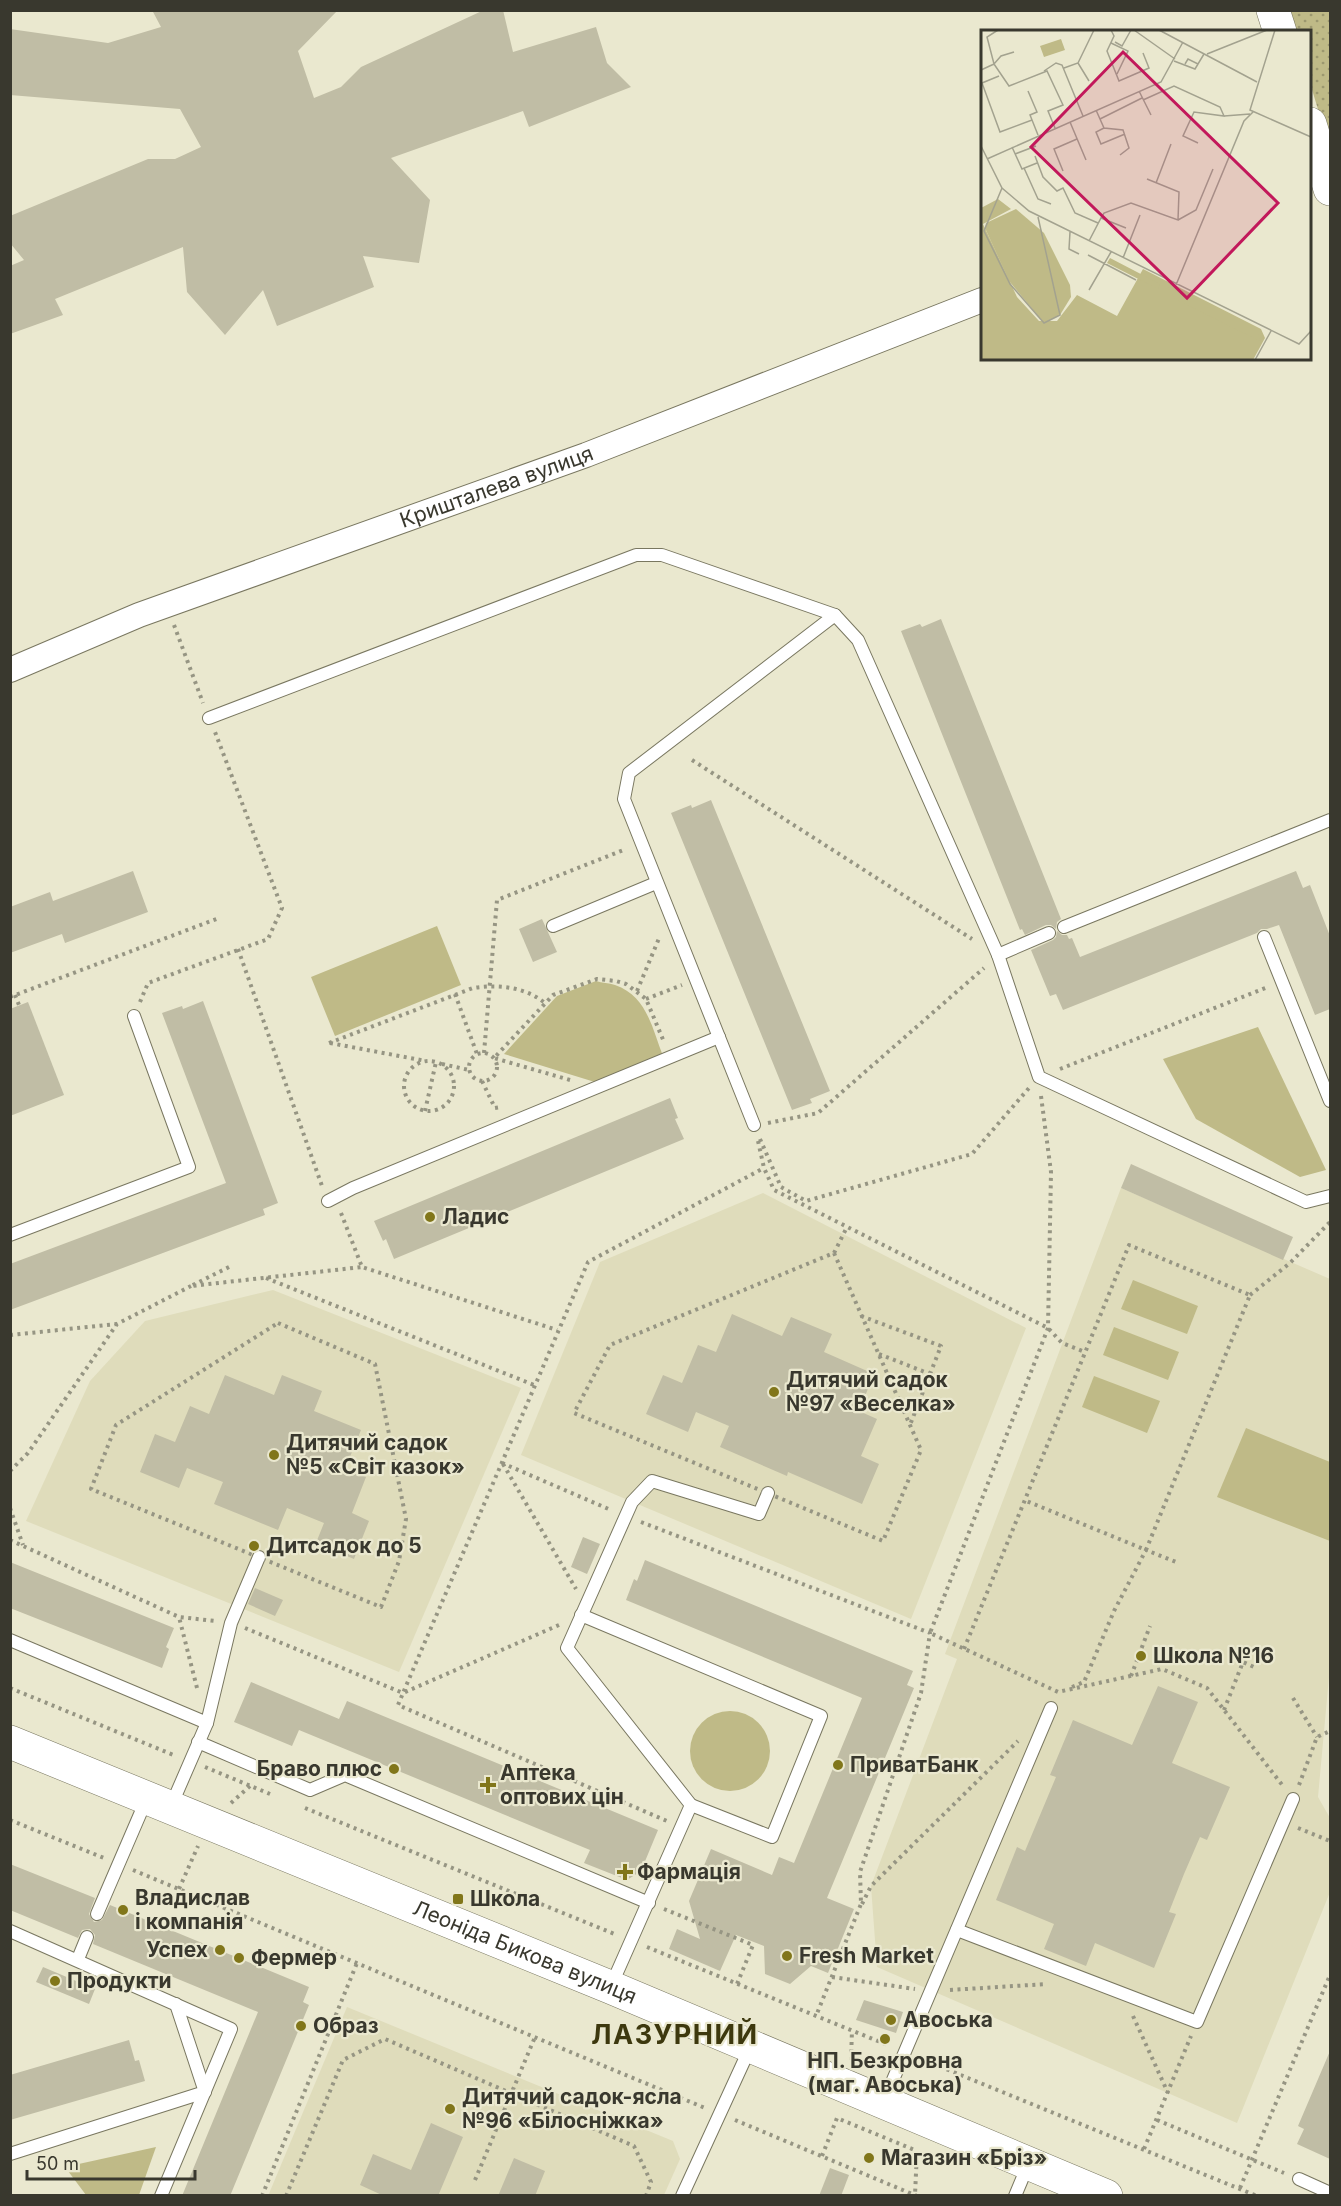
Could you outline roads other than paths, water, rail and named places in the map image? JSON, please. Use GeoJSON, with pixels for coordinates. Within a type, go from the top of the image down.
{"type":"FeatureCollection","features":[{"type":"Feature","properties":{"kind":"street"},"geometry":{"type":"LineString","coordinates":[[1273,10],[1279,30]]}},
{"type":"Feature","properties":{"kind":"street"},"geometry":{"type":"LineString","coordinates":[[1311,129],[1321,176]]}},
{"type":"Feature","properties":{"kind":"street","name":"Кришталева вулиця"},"geometry":{"type":"LineString","coordinates":[[10,670],[166,605],[586,455],[981,300]]}},
{"type":"Feature","properties":{"kind":"street","name":"Леоніда Бикова вулиця"},"geometry":{"type":"LineString","coordinates":[[10,1742],[610,1987],[1106,2196]]}},
{"type":"Feature","properties":{"kind":"lane"},"geometry":{"type":"LineString","coordinates":[[209,718],[636,555],[662,555],[835,615],[858,640],[998,956],[1039,1077],[1306,1202],[1330,1196]]}},
{"type":"Feature","properties":{"kind":"lane"},"geometry":{"type":"LineString","coordinates":[[754,1125],[624,799],[630,773],[835,615]]}},
{"type":"Feature","properties":{"kind":"lane"},"geometry":{"type":"LineString","coordinates":[[1064,927],[1330,820]]}},
{"type":"Feature","properties":{"kind":"lane"},"geometry":{"type":"LineString","coordinates":[[553,926],[656,884]]}},
{"type":"Feature","properties":{"kind":"lane"},"geometry":{"type":"LineString","coordinates":[[998,956],[1049,933]]}},
{"type":"Feature","properties":{"kind":"lane"},"geometry":{"type":"LineString","coordinates":[[1264,937],[1330,1101]]}},
{"type":"Feature","properties":{"kind":"lane"},"geometry":{"type":"LineString","coordinates":[[10,1235],[189,1167],[134,1016]]}},
{"type":"Feature","properties":{"kind":"lane"},"geometry":{"type":"LineString","coordinates":[[328,1201],[353,1188],[719,1037]]}},
{"type":"Feature","properties":{"kind":"lane"},"geometry":{"type":"LineString","coordinates":[[584,1610],[821,1716],[772,1837],[691,1805],[567,1648],[632,1502],[652,1481],[759,1514],[768,1493]]}},
{"type":"Feature","properties":{"kind":"lane"},"geometry":{"type":"LineString","coordinates":[[97,1914],[117,1864],[198,1742],[207,1723],[231,1623],[259,1557]]}},
{"type":"Feature","properties":{"kind":"lane"},"geometry":{"type":"LineString","coordinates":[[10,1640],[207,1723]]}},
{"type":"Feature","properties":{"kind":"lane"},"geometry":{"type":"LineString","coordinates":[[883,2102],[1051,1708]]}},
{"type":"Feature","properties":{"kind":"lane"},"geometry":{"type":"LineString","coordinates":[[198,1742],[310,1790],[345,1774],[649,1904]]}},
{"type":"Feature","properties":{"kind":"lane"},"geometry":{"type":"LineString","coordinates":[[957,1930],[1197,2022],[1293,1799]]}},
{"type":"Feature","properties":{"kind":"lane"},"geometry":{"type":"LineString","coordinates":[[610,1987],[649,1904],[691,1805]]}},
{"type":"Feature","properties":{"kind":"lane"},"geometry":{"type":"LineString","coordinates":[[10,1930],[231,2028],[161,2196]]}},
{"type":"Feature","properties":{"kind":"lane"},"geometry":{"type":"LineString","coordinates":[[78,1959],[87,1937]]}},
{"type":"Feature","properties":{"kind":"lane"},"geometry":{"type":"LineString","coordinates":[[177,2004],[205,2092]]}},
{"type":"Feature","properties":{"kind":"lane"},"geometry":{"type":"LineString","coordinates":[[682,2196],[750,2046]]}},
{"type":"Feature","properties":{"kind":"lane"},"geometry":{"type":"LineString","coordinates":[[10,2154],[205,2092]]}},
{"type":"Feature","properties":{"kind":"lane"},"geometry":{"type":"LineString","coordinates":[[1016,2196],[1029,2164]]}},
{"type":"Feature","properties":{"kind":"lane"},"geometry":{"type":"LineString","coordinates":[[1299,2179],[1330,2193]]}},
{"type":"Feature","properties":{"kind":"place","name":"Ладис"},"geometry":{"type":"Point","coordinates":[430,1217]}},
{"type":"Feature","properties":{"kind":"place","name":"Дитячий садок №97 «Веселка»"},"geometry":{"type":"Point","coordinates":[774,1392]}},
{"type":"Feature","properties":{"kind":"place","name":"Дитячий садок №5 «Світ казок»"},"geometry":{"type":"Point","coordinates":[274,1455]}},
{"type":"Feature","properties":{"kind":"place","name":"Дитсадок до 5"},"geometry":{"type":"Point","coordinates":[254,1546]}},
{"type":"Feature","properties":{"kind":"place","name":"Школа №16"},"geometry":{"type":"Point","coordinates":[1141,1656]}},
{"type":"Feature","properties":{"kind":"place","name":"ПриватБанк"},"geometry":{"type":"Point","coordinates":[838,1765]}},
{"type":"Feature","properties":{"kind":"place","name":"Браво плюс"},"geometry":{"type":"Point","coordinates":[394,1769]}},
{"type":"Feature","properties":{"kind":"place","name":"Аптека оптових цін"},"geometry":{"type":"Point","coordinates":[488,1785]}},
{"type":"Feature","properties":{"kind":"place","name":"Фармація"},"geometry":{"type":"Point","coordinates":[625,1872]}},
{"type":"Feature","properties":{"kind":"place","name":"Школа"},"geometry":{"type":"Point","coordinates":[458,1899]}},
{"type":"Feature","properties":{"kind":"place","name":"Владислав і компанія"},"geometry":{"type":"Point","coordinates":[123,1910]}},
{"type":"Feature","properties":{"kind":"place","name":"Успех"},"geometry":{"type":"Point","coordinates":[220,1950]}},
{"type":"Feature","properties":{"kind":"place","name":"Fresh Market"},"geometry":{"type":"Point","coordinates":[787,1956]}},
{"type":"Feature","properties":{"kind":"place","name":"Фермер"},"geometry":{"type":"Point","coordinates":[239,1958]}},
{"type":"Feature","properties":{"kind":"place","name":"Продукти"},"geometry":{"type":"Point","coordinates":[55,1981]}},
{"type":"Feature","properties":{"kind":"place","name":"Авоська"},"geometry":{"type":"Point","coordinates":[891,2020]}},
{"type":"Feature","properties":{"kind":"place","name":"Образ"},"geometry":{"type":"Point","coordinates":[301,2026]}},
{"type":"Feature","properties":{"kind":"place","name":"НП. Безкровна (маг. Авоська)"},"geometry":{"type":"Point","coordinates":[885,2039]}},
{"type":"Feature","properties":{"kind":"place","name":"Дитячий садок-ясла №96 «Білосніжка»"},"geometry":{"type":"Point","coordinates":[450,2109]}},
{"type":"Feature","properties":{"kind":"place","name":"Магазин «Бріз»"},"geometry":{"type":"Point","coordinates":[869,2158]}},
{"type":"Feature","properties":{"kind":"district","name":"ЛАЗУРНИЙ"},"geometry":{"type":"Point","coordinates":[675,2035]}}]}
